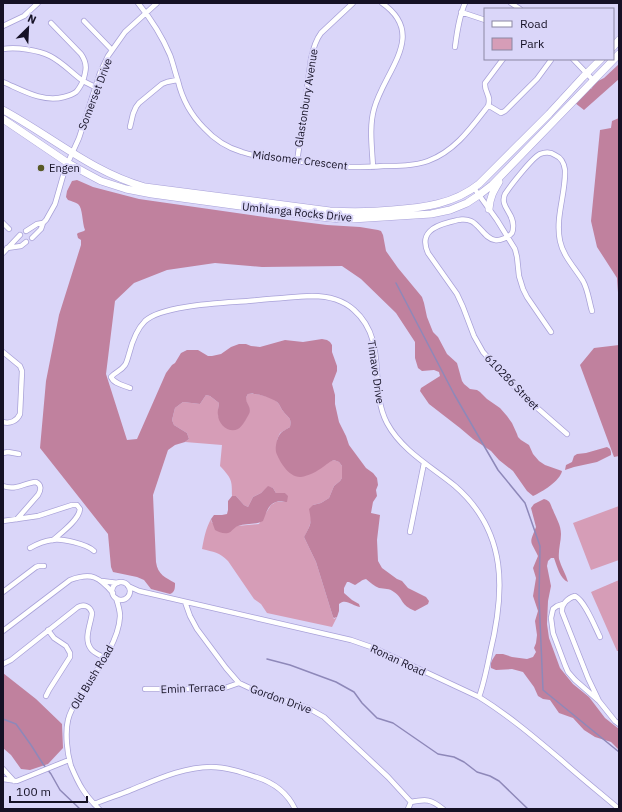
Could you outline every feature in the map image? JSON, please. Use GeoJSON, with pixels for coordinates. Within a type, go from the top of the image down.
{"type":"FeatureCollection","features":[{"type":"Feature","properties":{"kind":"main road","name":"Umhlanga Rocks Drive"},"geometry":{"type":"LineString","coordinates":[[3,110],[73,154],[105,172],[125,181],[145,187],[330,211],[373,212],[410,209],[450,201],[474,188],[493,172],[600,60]]}},
{"type":"Feature","properties":{"kind":"main road","name":"Umhlanga Rocks Drive"},"geometry":{"type":"LineString","coordinates":[[3,119],[68,163],[86,173],[101,181],[141,193],[341,219],[431,214],[450,210],[467,204],[492,185],[613,60]]}},
{"type":"Feature","properties":{"kind":"main road"},"geometry":{"type":"LineString","coordinates":[[489,209],[490,198],[494,189],[511,166]]}},
{"type":"Feature","properties":{"kind":"street"},"geometry":{"type":"LineString","coordinates":[[3,26],[24,16],[38,3]]}},
{"type":"Feature","properties":{"kind":"street","name":"Midsomer Crescent"},"geometry":{"type":"LineString","coordinates":[[138,3],[152,21],[167,48],[173,62],[177,80],[192,114],[215,138],[240,152],[268,158],[338,166],[395,166],[416,164],[439,156],[450,149],[467,133],[488,106]]}},
{"type":"Feature","properties":{"kind":"street","name":"Somerset Drive"},"geometry":{"type":"LineString","coordinates":[[32,238],[41,229],[55,204],[65,169],[73,154],[104,63],[125,32],[157,3]]}},
{"type":"Feature","properties":{"kind":"street","name":"Glastonbury Avenue"},"geometry":{"type":"LineString","coordinates":[[297,162],[314,45],[321,33],[353,3]]}},
{"type":"Feature","properties":{"kind":"street"},"geometry":{"type":"LineString","coordinates":[[373,166],[371,138],[374,112],[382,88],[400,54],[403,39],[402,29],[398,19],[392,11],[382,3]]}},
{"type":"Feature","properties":{"kind":"street"},"geometry":{"type":"LineString","coordinates":[[455,47],[458,22],[465,3]]}},
{"type":"Feature","properties":{"kind":"street"},"geometry":{"type":"LineString","coordinates":[[461,12],[484,20]]}},
{"type":"Feature","properties":{"kind":"street"},"geometry":{"type":"LineString","coordinates":[[84,21],[112,50]]}},
{"type":"Feature","properties":{"kind":"street"},"geometry":{"type":"LineString","coordinates":[[3,82],[38,97],[52,99],[62,98],[72,94],[85,83],[86,65],[84,58],[51,23]]}},
{"type":"Feature","properties":{"kind":"street"},"geometry":{"type":"LineString","coordinates":[[3,49],[19,48],[46,55],[61,63],[85,83],[95,87]]}},
{"type":"Feature","properties":{"kind":"street"},"geometry":{"type":"LineString","coordinates":[[502,60],[485,83],[489,98],[488,106],[500,113],[506,111],[537,79],[551,60]]}},
{"type":"Feature","properties":{"kind":"street"},"geometry":{"type":"LineString","coordinates":[[574,60],[593,80]]}},
{"type":"Feature","properties":{"kind":"street"},"geometry":{"type":"LineString","coordinates":[[130,127],[134,110],[139,104],[162,84],[177,80]]}},
{"type":"Feature","properties":{"kind":"street"},"geometry":{"type":"LineString","coordinates":[[508,237],[513,232],[514,224],[512,216],[504,203],[503,199],[505,194],[537,156],[546,153],[556,155],[564,162],[565,170],[559,234],[560,241],[568,260],[585,286],[592,311]]}},
{"type":"Feature","properties":{"kind":"street"},"geometry":{"type":"LineString","coordinates":[[474,188],[516,250],[518,276],[523,289],[551,332]]}},
{"type":"Feature","properties":{"kind":"street","name":"610286 Street"},"geometry":{"type":"LineString","coordinates":[[508,237],[494,240],[473,222],[462,219],[431,229],[427,235],[425,246],[428,253],[457,294],[474,336],[483,352],[519,392],[567,434]]}},
{"type":"Feature","properties":{"kind":"street"},"geometry":{"type":"LineString","coordinates":[[3,223],[9,229]]}},
{"type":"Feature","properties":{"kind":"street"},"geometry":{"type":"LineString","coordinates":[[26,230],[37,224],[43,223]]}},
{"type":"Feature","properties":{"kind":"street"},"geometry":{"type":"LineString","coordinates":[[3,253],[20,235]]}},
{"type":"Feature","properties":{"kind":"street"},"geometry":{"type":"LineString","coordinates":[[7,248],[21,246],[26,242]]}},
{"type":"Feature","properties":{"kind":"street","name":"Timavo Drive"},"geometry":{"type":"LineString","coordinates":[[130,388],[116,383],[111,377],[125,365],[132,342],[139,328],[146,320],[155,314],[194,306],[318,296],[339,300],[353,308],[362,317],[373,338],[379,400],[383,414],[389,426],[398,438],[424,463],[454,485],[472,502],[478,510],[495,547],[499,570],[500,598],[491,650],[479,697]]}},
{"type":"Feature","properties":{"kind":"street"},"geometry":{"type":"LineString","coordinates":[[3,352],[20,366],[22,371],[20,414],[16,420],[7,423],[3,422]]}},
{"type":"Feature","properties":{"kind":"street"},"geometry":{"type":"LineString","coordinates":[[3,453],[8,452],[19,454]]}},
{"type":"Feature","properties":{"kind":"street"},"geometry":{"type":"LineString","coordinates":[[410,532],[424,463]]}},
{"type":"Feature","properties":{"kind":"street"},"geometry":{"type":"LineString","coordinates":[[3,486],[12,488],[36,482],[40,486],[41,489],[38,495],[16,519]]}},
{"type":"Feature","properties":{"kind":"street"},"geometry":{"type":"LineString","coordinates":[[3,521],[38,516],[72,505],[77,505],[80,509],[79,515],[53,540]]}},
{"type":"Feature","properties":{"kind":"street"},"geometry":{"type":"LineString","coordinates":[[30,548],[37,544],[53,540],[80,543],[90,547],[94,551]]}},
{"type":"Feature","properties":{"kind":"street"},"geometry":{"type":"LineString","coordinates":[[3,592],[36,567],[44,566]]}},
{"type":"Feature","properties":{"kind":"street"},"geometry":{"type":"LineString","coordinates":[[3,631],[70,580],[77,577],[88,576],[102,581],[118,584],[123,583],[128,586],[130,593],[127,598],[120,600],[116,598],[102,581]]}},
{"type":"Feature","properties":{"kind":"street"},"geometry":{"type":"LineString","coordinates":[[113,593],[113,588],[118,584]]}},
{"type":"Feature","properties":{"kind":"street","name":"Ronan Road"},"geometry":{"type":"LineString","coordinates":[[128,586],[139,591],[363,644],[374,648],[479,697],[526,731],[619,809]]}},
{"type":"Feature","properties":{"kind":"street","name":"Ronan Road"},"geometry":{"type":"LineString","coordinates":[[130,593],[139,591]]}},
{"type":"Feature","properties":{"kind":"street"},"geometry":{"type":"LineString","coordinates":[[599,700],[571,676],[565,665],[553,633],[552,612],[554,608],[564,604],[575,596],[587,610],[600,637]]}},
{"type":"Feature","properties":{"kind":"street","name":"Old Bush Road"},"geometry":{"type":"LineString","coordinates":[[99,809],[79,785],[75,776],[67,749],[68,720],[75,703],[105,658],[115,636],[120,617],[116,598]]}},
{"type":"Feature","properties":{"kind":"street","name":"Old Bush Road"},"geometry":{"type":"LineString","coordinates":[[119,608],[125,599]]}},
{"type":"Feature","properties":{"kind":"street","name":"Gordon Drive"},"geometry":{"type":"LineString","coordinates":[[185,602],[197,629],[239,683],[254,690],[308,708],[324,717],[384,773],[411,802]]}},
{"type":"Feature","properties":{"kind":"street"},"geometry":{"type":"LineString","coordinates":[[564,604],[562,612],[588,678],[599,700],[619,724]]}},
{"type":"Feature","properties":{"kind":"street"},"geometry":{"type":"LineString","coordinates":[[3,664],[11,660],[78,607],[82,606],[86,606],[92,613],[88,631],[88,644],[92,650],[105,658]]}},
{"type":"Feature","properties":{"kind":"street"},"geometry":{"type":"LineString","coordinates":[[46,696],[70,657],[68,648],[54,638],[48,630]]}},
{"type":"Feature","properties":{"kind":"street","name":"Emin Terrace"},"geometry":{"type":"LineString","coordinates":[[145,689],[222,689],[239,683]]}},
{"type":"Feature","properties":{"kind":"street"},"geometry":{"type":"LineString","coordinates":[[3,779],[14,781],[70,760]]}},
{"type":"Feature","properties":{"kind":"street"},"geometry":{"type":"LineString","coordinates":[[94,804],[180,772],[197,768],[212,767],[228,769],[273,784],[285,794],[295,809]]}},
{"type":"Feature","properties":{"kind":"street"},"geometry":{"type":"LineString","coordinates":[[3,769],[14,781]]}},
{"type":"Feature","properties":{"kind":"street"},"geometry":{"type":"LineString","coordinates":[[408,809],[411,802],[422,800],[429,800],[443,809]]}},
{"type":"Feature","properties":{"kind":"green space"},"geometry":{"type":"Polygon","coordinates":[[[248,394],[272,398],[278,403],[289,418],[290,427],[280,433],[277,440],[322,467],[328,462],[334,460],[339,462],[342,466],[342,478],[334,486],[329,498],[321,503],[313,505],[311,522],[304,537],[316,562],[333,617],[334,619],[337,617],[332,627],[267,613],[261,604],[254,599],[225,558],[219,554],[202,549],[206,530],[211,519],[212,523],[237,526],[259,524],[271,505],[276,502],[287,502],[285,493],[276,493],[273,488],[268,487],[253,497],[248,507],[244,505],[236,496],[232,496],[232,486],[230,480],[220,466],[222,445],[185,442],[189,439],[187,433],[174,425],[172,420],[175,408],[183,402],[200,404],[206,395],[210,396],[219,403],[218,416],[238,428],[244,422],[249,413],[249,407],[246,401],[248,394]]]}},
{"type":"Feature","properties":{"kind":"green space"},"geometry":{"type":"Polygon","coordinates":[[[619,506],[619,560],[591,570],[573,523],[619,506]]]}},
{"type":"Feature","properties":{"kind":"green space"},"geometry":{"type":"Polygon","coordinates":[[[619,580],[619,651],[617,651],[591,592],[619,580]]]}},
{"type":"Feature","properties":{"kind":"shaded area"},"geometry":{"type":"Polygon","coordinates":[[[619,64],[619,79],[584,110],[575,103],[588,89],[591,89],[596,82],[604,78],[619,64]]]}},
{"type":"Feature","properties":{"kind":"shaded area"},"geometry":{"type":"Polygon","coordinates":[[[619,118],[619,307],[617,278],[597,247],[591,221],[600,130],[611,128],[612,121],[619,118]]]}},
{"type":"Feature","properties":{"kind":"shaded area"},"geometry":{"type":"Polygon","coordinates":[[[77,180],[93,187],[139,199],[272,218],[327,225],[360,227],[381,231],[386,251],[422,297],[427,317],[433,332],[438,337],[447,354],[457,363],[464,384],[470,389],[480,392],[500,408],[512,423],[518,437],[529,445],[533,454],[539,461],[545,465],[562,471],[561,475],[550,486],[533,496],[527,491],[513,471],[499,460],[491,451],[473,439],[429,404],[420,391],[421,388],[440,376],[439,372],[434,370],[422,371],[418,368],[415,358],[415,342],[396,313],[361,279],[342,266],[262,267],[215,263],[167,270],[134,283],[115,301],[106,374],[127,440],[137,439],[166,373],[181,353],[187,350],[198,350],[208,356],[212,356],[221,354],[231,347],[239,344],[260,347],[285,340],[303,342],[322,339],[327,340],[332,345],[332,352],[337,366],[337,371],[332,384],[339,422],[349,445],[366,468],[377,478],[377,496],[373,502],[371,513],[380,515],[377,540],[378,561],[382,568],[402,581],[408,588],[426,597],[429,601],[428,604],[415,611],[404,604],[392,591],[379,588],[366,579],[355,585],[347,582],[344,588],[344,593],[359,604],[360,607],[347,602],[342,602],[339,604],[337,617],[333,617],[316,562],[304,537],[310,524],[309,509],[313,505],[321,503],[329,498],[334,486],[342,478],[342,466],[339,462],[334,460],[316,472],[301,477],[292,475],[279,460],[276,452],[277,440],[283,431],[290,427],[290,419],[276,401],[267,397],[252,394],[248,394],[246,397],[250,409],[249,414],[241,426],[235,430],[228,429],[222,425],[218,418],[219,403],[210,396],[206,395],[200,404],[183,402],[175,408],[172,420],[174,425],[187,433],[189,439],[168,450],[153,495],[156,562],[160,573],[175,583],[174,591],[170,594],[151,589],[144,580],[113,572],[111,567],[108,534],[40,448],[46,381],[59,315],[81,245],[81,240],[78,238],[77,234],[85,230],[80,206],[77,203],[68,200],[66,197],[72,181],[77,180]]]}},
{"type":"Feature","properties":{"kind":"shaded area"},"geometry":{"type":"Polygon","coordinates":[[[619,345],[619,456],[614,457],[580,365],[594,348],[619,345]]]}},
{"type":"Feature","properties":{"kind":"shaded area"},"geometry":{"type":"Polygon","coordinates":[[[607,447],[610,449],[611,455],[597,462],[565,470],[566,465],[572,462],[574,456],[577,454],[607,447]]]}},
{"type":"Feature","properties":{"kind":"shaded area"},"geometry":{"type":"Polygon","coordinates":[[[268,486],[273,488],[276,493],[285,493],[288,496],[287,502],[273,503],[263,521],[235,527],[228,533],[215,530],[211,519],[214,515],[227,514],[228,501],[232,496],[236,496],[244,505],[248,507],[253,497],[261,493],[268,486]]]}},
{"type":"Feature","properties":{"kind":"shaded area"},"geometry":{"type":"Polygon","coordinates":[[[544,499],[550,503],[560,528],[559,559],[568,582],[561,575],[554,558],[551,558],[548,561],[547,566],[551,586],[548,601],[547,624],[549,638],[560,668],[573,684],[589,697],[605,718],[619,729],[619,750],[611,742],[595,737],[584,730],[573,718],[559,713],[550,700],[543,699],[538,696],[534,687],[523,672],[512,669],[496,670],[491,668],[491,662],[496,654],[527,659],[533,657],[536,652],[534,648],[537,635],[535,621],[538,611],[533,596],[536,578],[533,568],[538,556],[531,542],[536,527],[531,508],[534,504],[544,499]]]}},
{"type":"Feature","properties":{"kind":"shaded area"},"geometry":{"type":"Polygon","coordinates":[[[3,673],[36,699],[62,724],[63,748],[48,764],[30,770],[21,769],[11,755],[3,748],[3,673]]]}},
{"type":"Feature","properties":{"kind":"waterway"},"geometry":{"type":"LineString","coordinates":[[396,283],[454,394],[498,470],[525,503],[540,546],[539,598],[543,690],[619,752]]}},
{"type":"Feature","properties":{"kind":"waterway"},"geometry":{"type":"LineString","coordinates":[[267,659],[290,665],[336,682],[354,692],[362,703],[377,718],[393,723],[438,754],[454,757],[464,762],[477,772],[490,776],[499,781],[528,809]]}},
{"type":"Feature","properties":{"kind":"waterway"},"geometry":{"type":"LineString","coordinates":[[3,719],[16,724],[51,774],[60,790],[80,809]]}},
{"type":"Feature","properties":{"kind":"place","name":"Engen"},"geometry":{"type":"Point","coordinates":[41,168]}}]}
